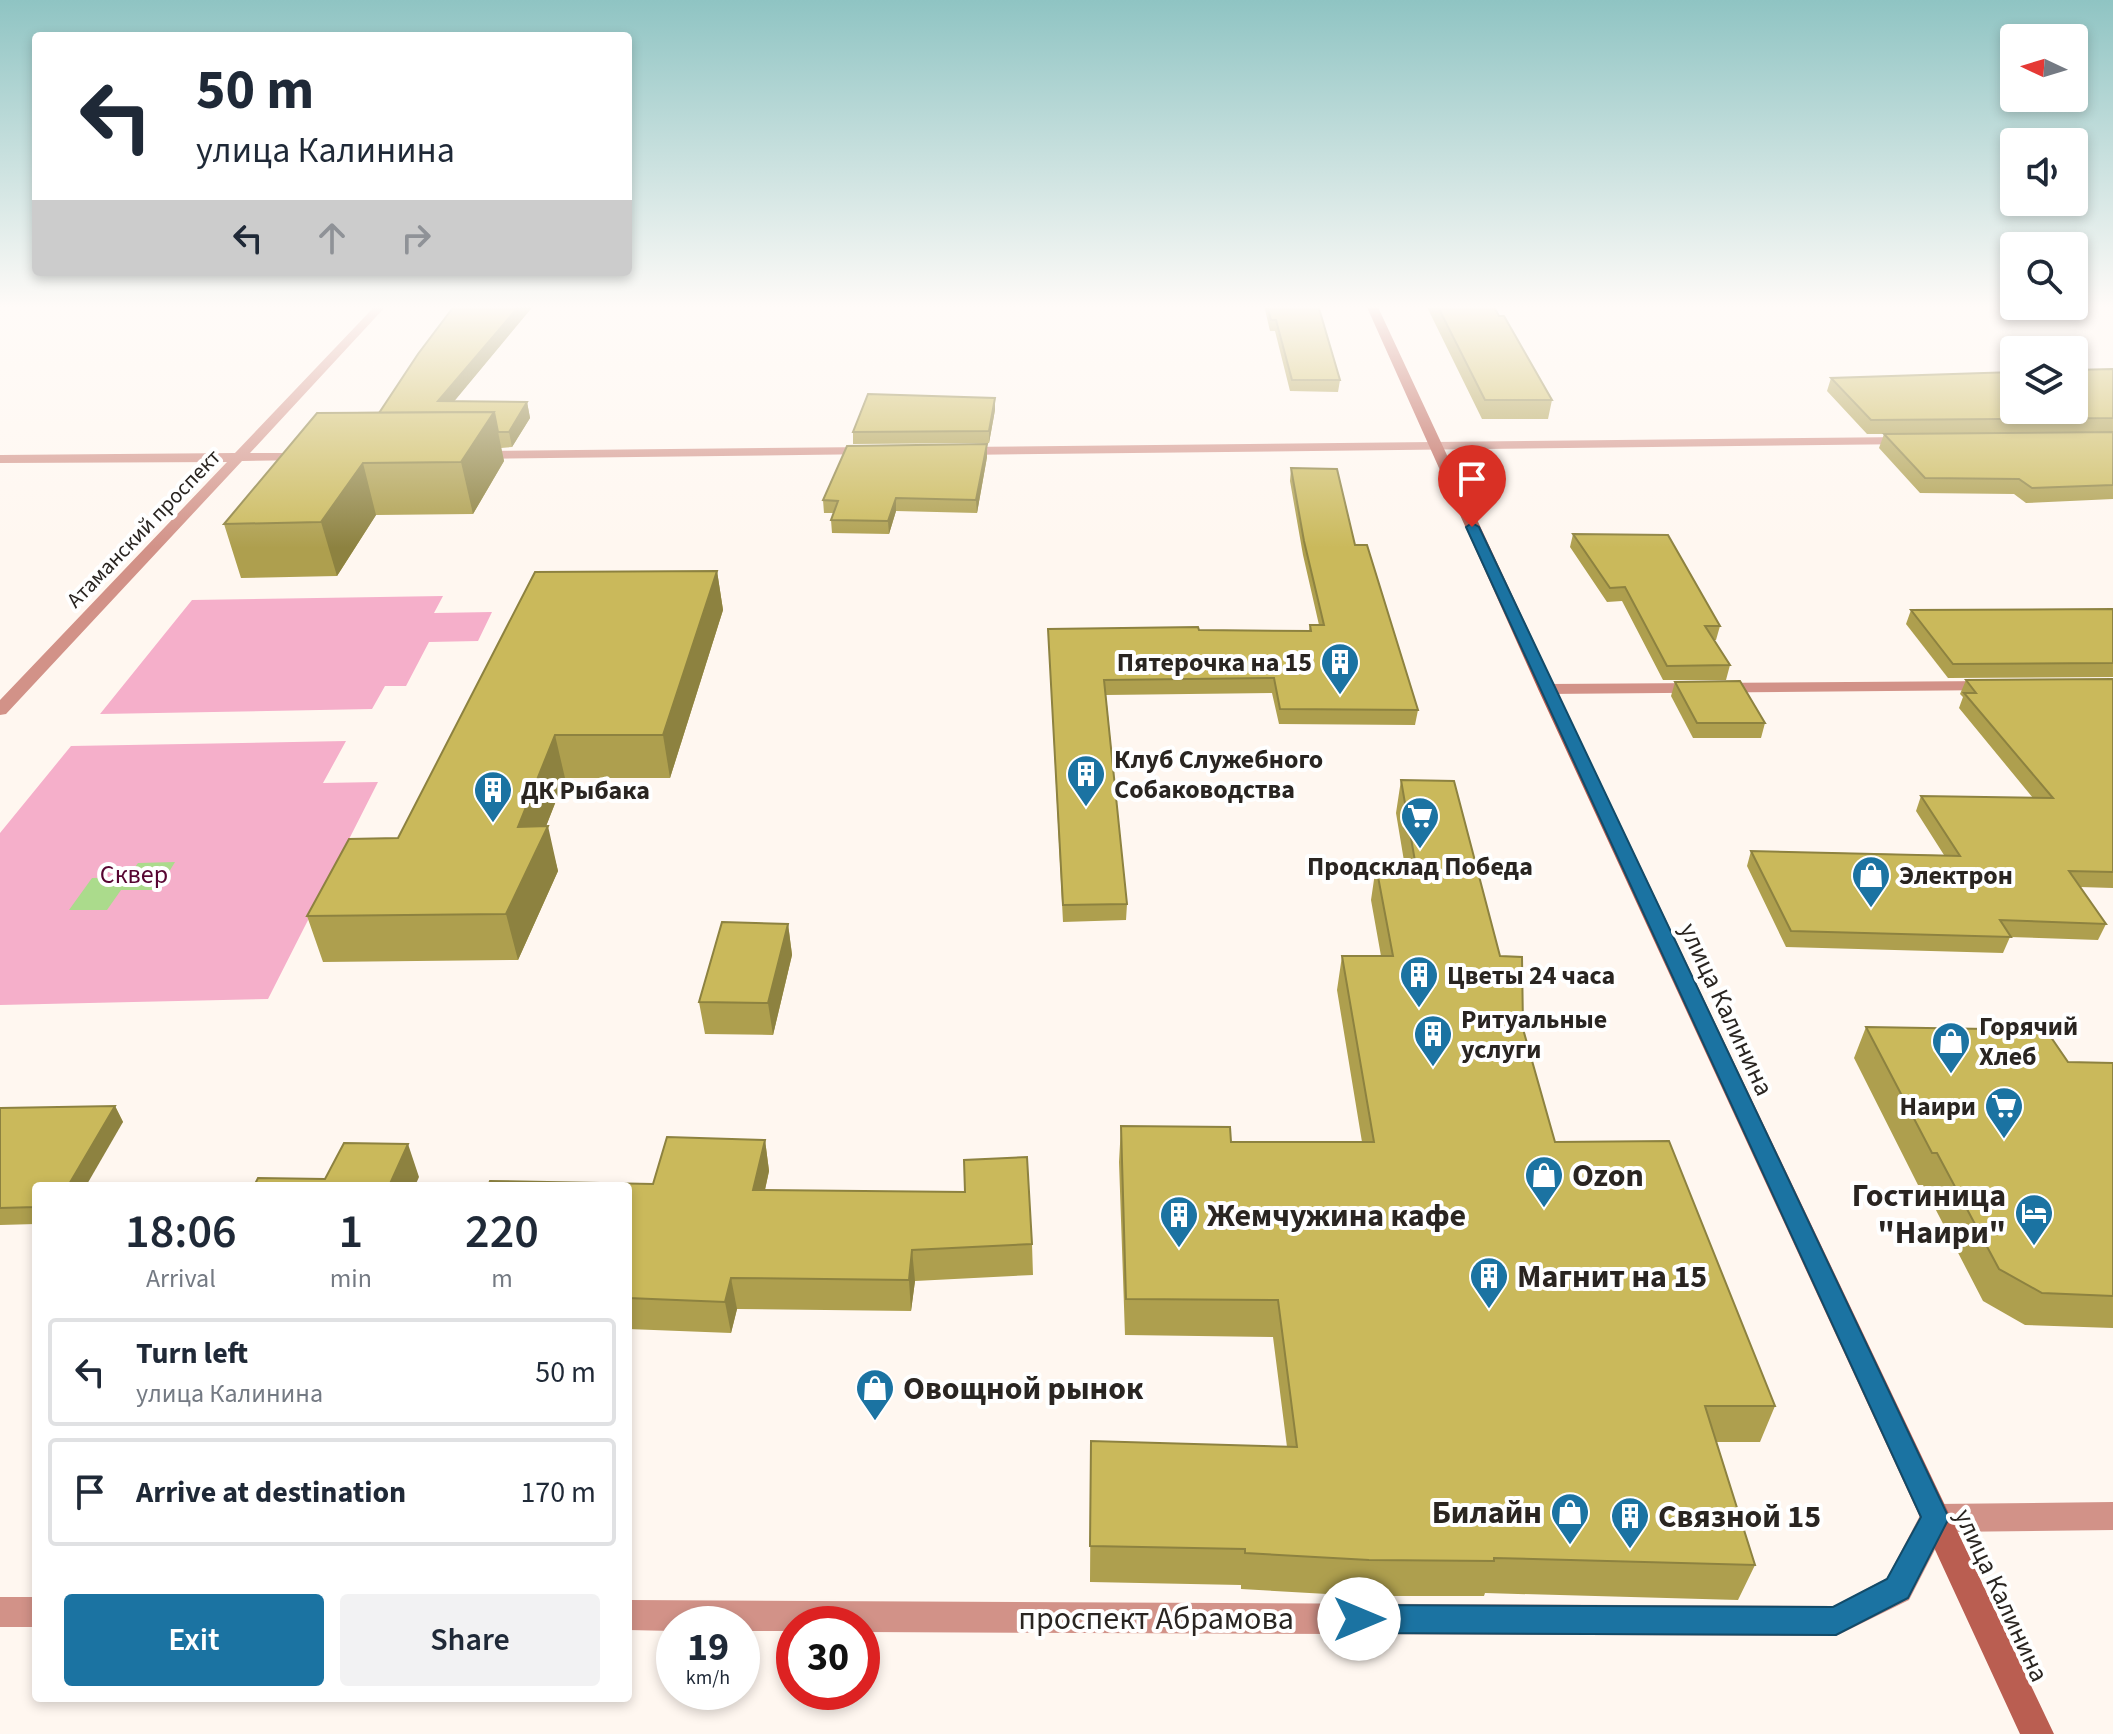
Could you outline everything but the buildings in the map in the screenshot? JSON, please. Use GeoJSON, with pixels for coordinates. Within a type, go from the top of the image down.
{"type":"FeatureCollection","features":[{"type":"Feature","properties":{"kind":"main road","name":"улица Калинина"},"geometry":{"type":"LineString","coordinates":[[1408,386],[2037,1734]]}},
{"type":"Feature","properties":{"kind":"street","name":"Атаманский проспект"},"geometry":{"type":"LineString","coordinates":[[0,710],[307,386]]}},
{"type":"Feature","properties":{"kind":"street"},"geometry":{"type":"LineString","coordinates":[[941,451],[1924,441]]}},
{"type":"Feature","properties":{"kind":"street"},"geometry":{"type":"LineString","coordinates":[[463,456],[893,451]]}},
{"type":"Feature","properties":{"kind":"street"},"geometry":{"type":"LineString","coordinates":[[0,459],[320,457]]}},
{"type":"Feature","properties":{"kind":"street"},"geometry":{"type":"LineString","coordinates":[[1547,689],[2001,686]]}},
{"type":"Feature","properties":{"kind":"street"},"geometry":{"type":"LineString","coordinates":[[1935,1518],[2113,1516]]}},
{"type":"Feature","properties":{"kind":"street","name":"проспект Абрамова"},"geometry":{"type":"LineString","coordinates":[[632,1615],[1836,1621],[1898,1589],[1935,1518]]}},
{"type":"Feature","properties":{"kind":"street"},"geometry":{"type":"LineString","coordinates":[[0,1612],[32,1612]]}},
{"type":"Feature","properties":{"kind":"green space"},"geometry":{"type":"Polygon","coordinates":[[[443,596],[434,613],[492,612],[478,641],[429,642],[406,686],[385,686],[372,709],[100,714],[192,600],[443,596]]]}},
{"type":"Feature","properties":{"kind":"green space","name":"Сквер"},"geometry":{"type":"Polygon","coordinates":[[[346,741],[323,783],[378,782],[268,999],[0,1005],[0,833],[71,746],[346,741]]]}},
{"type":"Feature","properties":{"kind":"shaded area"},"geometry":{"type":"Polygon","coordinates":[[[175,862],[158,890],[121,890],[107,910],[69,910],[92,878],[128,877],[138,863],[175,862]]]}},
{"type":"Feature","properties":{"kind":"place","name":"Пятерочка на 15"},"geometry":{"type":"Point","coordinates":[1340,696]}},
{"type":"Feature","properties":{"kind":"place","name":"Клуб Служебного Собаководства"},"geometry":{"type":"Point","coordinates":[1086,808]}},
{"type":"Feature","properties":{"kind":"place","name":"ДК Рыбака"},"geometry":{"type":"Point","coordinates":[493,824]}},
{"type":"Feature","properties":{"kind":"place","name":"Продсклад Победа"},"geometry":{"type":"Point","coordinates":[1420,850]}},
{"type":"Feature","properties":{"kind":"place","name":"Электрон"},"geometry":{"type":"Point","coordinates":[1871,909]}},
{"type":"Feature","properties":{"kind":"place","name":"Цветы 24 часа"},"geometry":{"type":"Point","coordinates":[1419,1009]}},
{"type":"Feature","properties":{"kind":"place","name":"Ритуальные услуги"},"geometry":{"type":"Point","coordinates":[1433,1068]}},
{"type":"Feature","properties":{"kind":"place","name":"Горячий Хлеб"},"geometry":{"type":"Point","coordinates":[1951,1075]}},
{"type":"Feature","properties":{"kind":"place","name":"Наири"},"geometry":{"type":"Point","coordinates":[2004,1140]}},
{"type":"Feature","properties":{"kind":"place","name":"Ozon"},"geometry":{"type":"Point","coordinates":[1544,1209]}},
{"type":"Feature","properties":{"kind":"place","name":"Гостиница \"Наири\""},"geometry":{"type":"Point","coordinates":[2034,1247]}},
{"type":"Feature","properties":{"kind":"place","name":"Жемчужина кафе"},"geometry":{"type":"Point","coordinates":[1179,1249]}},
{"type":"Feature","properties":{"kind":"place","name":"Магнит на 15"},"geometry":{"type":"Point","coordinates":[1489,1310]}},
{"type":"Feature","properties":{"kind":"place","name":"Овощной рынок"},"geometry":{"type":"Point","coordinates":[875,1422]}},
{"type":"Feature","properties":{"kind":"place","name":"Билайн"},"geometry":{"type":"Point","coordinates":[1570,1546]}},
{"type":"Feature","properties":{"kind":"place","name":"Связной 15"},"geometry":{"type":"Point","coordinates":[1630,1550]}},
{"type":"Feature","properties":{"kind":"route"},"geometry":{"type":"LineString","coordinates":[[1359,1619],[1836,1621],[1898,1589],[1935,1518],[1472,527]]}}]}
